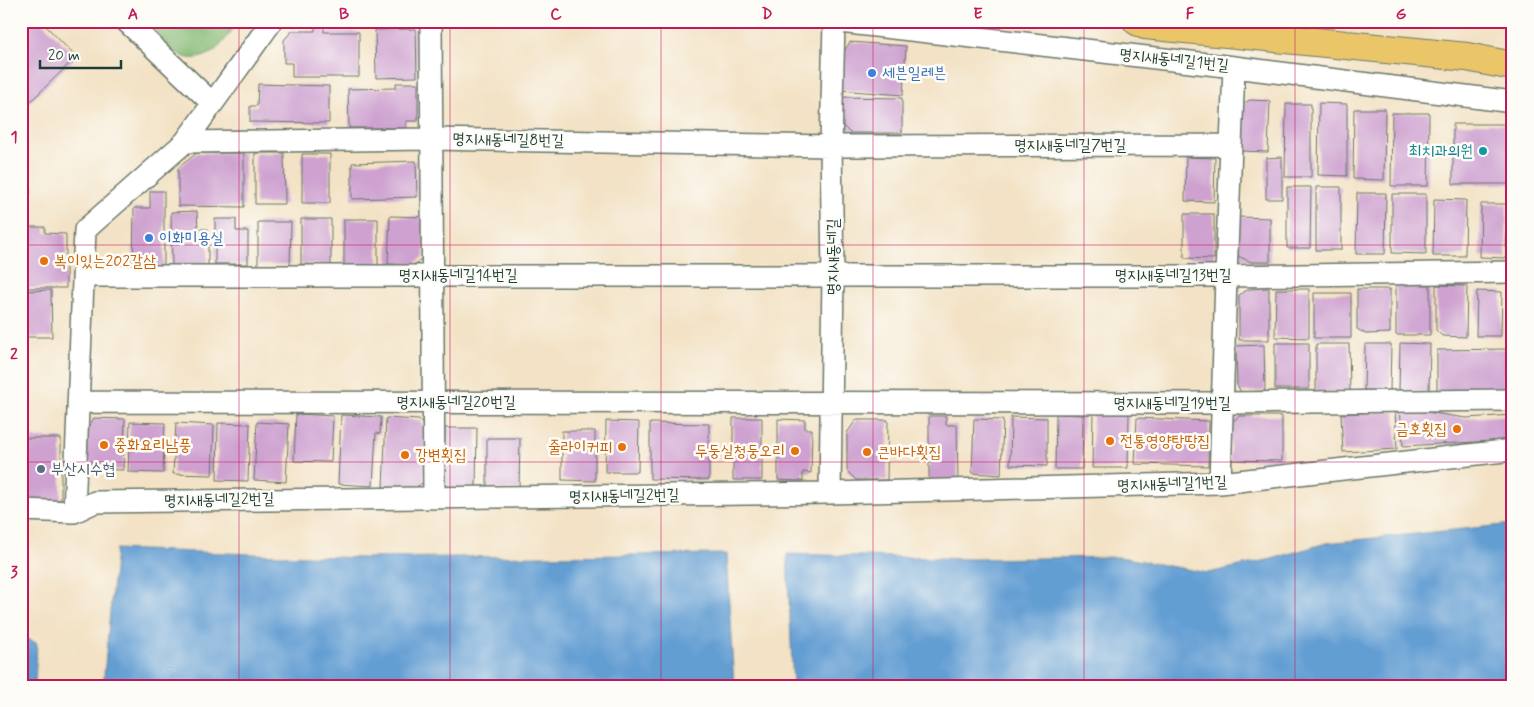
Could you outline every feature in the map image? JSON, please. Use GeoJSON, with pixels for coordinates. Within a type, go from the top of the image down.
{"type":"FeatureCollection","features":[{"type":"Feature","properties":{"kind":"main road"},"geometry":{"type":"LineString","coordinates":[[1137,21],[1145,25],[1468,57],[1513,66]]}},
{"type":"Feature","properties":{"kind":"street"},"geometry":{"type":"LineString","coordinates":[[126,21],[212,104]]}},
{"type":"Feature","properties":{"kind":"street"},"geometry":{"type":"LineString","coordinates":[[21,510],[74,512],[85,230],[185,142],[272,21]]}},
{"type":"Feature","properties":{"kind":"street"},"geometry":{"type":"LineString","coordinates":[[431,21],[434,498]]}},
{"type":"Feature","properties":{"kind":"street","name":"명지새동네길1번길"},"geometry":{"type":"LineString","coordinates":[[833,21],[1234,67],[1513,102]]}},
{"type":"Feature","properties":{"kind":"street","name":"명지새동네길"},"geometry":{"type":"LineString","coordinates":[[830,493],[833,275],[831,146],[833,21]]}},
{"type":"Feature","properties":{"kind":"street"},"geometry":{"type":"LineString","coordinates":[[1220,483],[1234,67]]}},
{"type":"Feature","properties":{"kind":"street","name":"명지새동네길8번길"},"geometry":{"type":"LineString","coordinates":[[185,142],[431,139],[831,146]]}},
{"type":"Feature","properties":{"kind":"street","name":"명지새동네길7번길"},"geometry":{"type":"LineString","coordinates":[[831,146],[1230,145]]}},
{"type":"Feature","properties":{"kind":"street","name":"명지새동네길13번길"},"geometry":{"type":"LineString","coordinates":[[833,275],[1226,276],[1513,272]]}},
{"type":"Feature","properties":{"kind":"street","name":"명지새동네길14번길"},"geometry":{"type":"LineString","coordinates":[[83,276],[833,275]]}},
{"type":"Feature","properties":{"kind":"street","name":"명지새동네길19번길"},"geometry":{"type":"LineString","coordinates":[[832,402],[1222,403],[1513,400]]}},
{"type":"Feature","properties":{"kind":"street","name":"명지새동네길20번길"},"geometry":{"type":"LineString","coordinates":[[79,402],[832,402]]}},
{"type":"Feature","properties":{"kind":"street","name":"명지새동네길1번길"},"geometry":{"type":"LineString","coordinates":[[830,493],[1220,483],[1513,450]]}},
{"type":"Feature","properties":{"kind":"street","name":"명지새동네길2번길"},"geometry":{"type":"LineString","coordinates":[[74,512],[95,502],[830,493]]}},
{"type":"Feature","properties":{"kind":"green space"},"geometry":{"type":"Polygon","coordinates":[[[143,21],[239,21],[217,49],[204,56],[190,58],[171,49],[143,21]]]}},
{"type":"Feature","properties":{"kind":"water"},"geometry":{"type":"Polygon","coordinates":[[[21,168],[34,189],[21,198],[21,168]]]}},
{"type":"Feature","properties":{"kind":"water"},"geometry":{"type":"Polygon","coordinates":[[[1513,524],[1513,686],[793,686],[787,554],[972,559],[1120,557],[1208,573],[1272,559],[1326,543],[1513,524]]]}},
{"type":"Feature","properties":{"kind":"water"},"geometry":{"type":"Polygon","coordinates":[[[116,549],[363,558],[726,554],[734,686],[103,686],[116,549]]]}},
{"type":"Feature","properties":{"kind":"water"},"geometry":{"type":"Polygon","coordinates":[[[21,637],[37,643],[35,686],[21,686],[21,637]]]}},
{"type":"Feature","properties":{"kind":"building"},"geometry":{"type":"Polygon","coordinates":[[[21,21],[41,21],[76,57],[27,105],[21,99],[21,21]]]}},
{"type":"Feature","properties":{"kind":"building"},"geometry":{"type":"Polygon","coordinates":[[[315,24],[324,24],[324,32],[359,32],[359,77],[292,77],[292,63],[284,63],[284,40],[292,31],[315,31],[315,24]]]}},
{"type":"Feature","properties":{"kind":"building"},"geometry":{"type":"Polygon","coordinates":[[[416,29],[417,77],[376,78],[375,30],[416,29]]]}},
{"type":"Feature","properties":{"kind":"building","name":"세븐일레븐"},"geometry":{"type":"Polygon","coordinates":[[[850,42],[906,46],[903,95],[839,90],[841,56],[850,42]]]}},
{"type":"Feature","properties":{"kind":"building"},"geometry":{"type":"Polygon","coordinates":[[[396,83],[418,83],[418,121],[406,121],[406,128],[349,128],[348,89],[396,88],[396,83]]]}},
{"type":"Feature","properties":{"kind":"building"},"geometry":{"type":"Polygon","coordinates":[[[258,84],[329,86],[329,123],[250,122],[250,106],[257,106],[258,84]]]}},
{"type":"Feature","properties":{"kind":"building"},"geometry":{"type":"Polygon","coordinates":[[[841,97],[902,98],[902,133],[850,133],[840,123],[841,97]]]}},
{"type":"Feature","properties":{"kind":"building"},"geometry":{"type":"Polygon","coordinates":[[[1250,100],[1270,101],[1268,152],[1240,151],[1242,104],[1250,100]]]}},
{"type":"Feature","properties":{"kind":"building"},"geometry":{"type":"Polygon","coordinates":[[[1319,103],[1347,104],[1347,176],[1318,175],[1319,103]]]}},
{"type":"Feature","properties":{"kind":"building"},"geometry":{"type":"Polygon","coordinates":[[[1286,104],[1311,104],[1311,177],[1285,177],[1286,104]]]}},
{"type":"Feature","properties":{"kind":"building"},"geometry":{"type":"Polygon","coordinates":[[[1354,109],[1385,109],[1384,180],[1353,179],[1354,109]]]}},
{"type":"Feature","properties":{"kind":"building"},"geometry":{"type":"Polygon","coordinates":[[[1392,113],[1429,113],[1428,186],[1391,186],[1392,113]]]}},
{"type":"Feature","properties":{"kind":"building","name":"최치과의원"},"geometry":{"type":"Polygon","coordinates":[[[1453,124],[1512,124],[1513,184],[1453,184],[1453,124]]]}},
{"type":"Feature","properties":{"kind":"building"},"geometry":{"type":"Polygon","coordinates":[[[197,153],[244,153],[244,207],[178,206],[178,168],[197,153]]]}},
{"type":"Feature","properties":{"kind":"building"},"geometry":{"type":"Polygon","coordinates":[[[255,153],[284,153],[285,204],[255,204],[255,153]]]}},
{"type":"Feature","properties":{"kind":"building"},"geometry":{"type":"Polygon","coordinates":[[[302,154],[330,154],[330,203],[302,203],[302,154]]]}},
{"type":"Feature","properties":{"kind":"building"},"geometry":{"type":"Polygon","coordinates":[[[1186,157],[1215,158],[1214,202],[1185,201],[1186,157]]]}},
{"type":"Feature","properties":{"kind":"building"},"geometry":{"type":"Polygon","coordinates":[[[1282,157],[1282,199],[1266,199],[1266,158],[1282,157]]]}},
{"type":"Feature","properties":{"kind":"building"},"geometry":{"type":"Polygon","coordinates":[[[416,161],[417,197],[352,199],[352,163],[416,161]]]}},
{"type":"Feature","properties":{"kind":"building"},"geometry":{"type":"Polygon","coordinates":[[[1287,187],[1311,187],[1310,248],[1287,248],[1287,187]]]}},
{"type":"Feature","properties":{"kind":"building"},"geometry":{"type":"Polygon","coordinates":[[[1316,187],[1341,187],[1341,250],[1316,250],[1316,187]]]}},
{"type":"Feature","properties":{"kind":"building","name":"이화미용실"},"geometry":{"type":"Polygon","coordinates":[[[150,191],[164,191],[164,267],[133,267],[134,208],[150,208],[150,191]]]}},
{"type":"Feature","properties":{"kind":"building"},"geometry":{"type":"Polygon","coordinates":[[[1357,193],[1386,193],[1385,254],[1356,254],[1357,193]]]}},
{"type":"Feature","properties":{"kind":"building"},"geometry":{"type":"Polygon","coordinates":[[[1392,194],[1426,194],[1426,254],[1392,253],[1392,194]]]}},
{"type":"Feature","properties":{"kind":"building"},"geometry":{"type":"Polygon","coordinates":[[[1434,199],[1466,200],[1465,256],[1433,256],[1434,199]]]}},
{"type":"Feature","properties":{"kind":"building"},"geometry":{"type":"Polygon","coordinates":[[[1481,204],[1507,204],[1506,258],[1480,257],[1481,204]]]}},
{"type":"Feature","properties":{"kind":"building"},"geometry":{"type":"Polygon","coordinates":[[[197,211],[198,229],[208,229],[208,265],[172,265],[171,212],[197,211]]]}},
{"type":"Feature","properties":{"kind":"building"},"geometry":{"type":"Polygon","coordinates":[[[1184,214],[1214,214],[1214,259],[1184,258],[1184,214]]]}},
{"type":"Feature","properties":{"kind":"building"},"geometry":{"type":"Polygon","coordinates":[[[390,216],[425,217],[424,257],[413,265],[388,264],[390,216]]]}},
{"type":"Feature","properties":{"kind":"building"},"geometry":{"type":"Polygon","coordinates":[[[1238,217],[1270,218],[1270,262],[1251,262],[1238,256],[1238,217]]]}},
{"type":"Feature","properties":{"kind":"building"},"geometry":{"type":"Polygon","coordinates":[[[215,219],[236,219],[236,231],[248,231],[248,264],[215,264],[215,219]]]}},
{"type":"Feature","properties":{"kind":"building"},"geometry":{"type":"Polygon","coordinates":[[[301,219],[331,219],[331,265],[301,264],[301,219]]]}},
{"type":"Feature","properties":{"kind":"building"},"geometry":{"type":"Polygon","coordinates":[[[344,219],[378,219],[378,265],[344,265],[344,219]]]}},
{"type":"Feature","properties":{"kind":"building"},"geometry":{"type":"Polygon","coordinates":[[[258,222],[291,222],[290,265],[258,265],[258,222]]]}},
{"type":"Feature","properties":{"kind":"building","name":"복이있는202갈삼"},"geometry":{"type":"Polygon","coordinates":[[[21,227],[45,227],[45,233],[66,234],[66,288],[21,288],[21,227]]]}},
{"type":"Feature","properties":{"kind":"building"},"geometry":{"type":"Polygon","coordinates":[[[1396,284],[1430,285],[1430,335],[1396,335],[1396,284]]]}},
{"type":"Feature","properties":{"kind":"building"},"geometry":{"type":"Polygon","coordinates":[[[1436,285],[1467,286],[1466,337],[1442,336],[1436,330],[1436,285]]]}},
{"type":"Feature","properties":{"kind":"building"},"geometry":{"type":"Polygon","coordinates":[[[1269,288],[1269,340],[1239,340],[1239,295],[1249,289],[1269,288]]]}},
{"type":"Feature","properties":{"kind":"building"},"geometry":{"type":"Polygon","coordinates":[[[1276,289],[1309,289],[1309,338],[1275,337],[1276,289]]]}},
{"type":"Feature","properties":{"kind":"building"},"geometry":{"type":"Polygon","coordinates":[[[1357,289],[1390,289],[1390,333],[1366,334],[1357,329],[1357,289]]]}},
{"type":"Feature","properties":{"kind":"building"},"geometry":{"type":"Polygon","coordinates":[[[51,290],[52,337],[21,337],[21,291],[51,290]]]}},
{"type":"Feature","properties":{"kind":"building"},"geometry":{"type":"Polygon","coordinates":[[[1477,291],[1502,292],[1501,336],[1476,336],[1477,291]]]}},
{"type":"Feature","properties":{"kind":"building"},"geometry":{"type":"Polygon","coordinates":[[[1314,293],[1351,293],[1351,338],[1314,338],[1314,293]]]}},
{"type":"Feature","properties":{"kind":"building"},"geometry":{"type":"Polygon","coordinates":[[[1275,343],[1309,343],[1309,389],[1275,389],[1275,343]]]}},
{"type":"Feature","properties":{"kind":"building"},"geometry":{"type":"Polygon","coordinates":[[[1400,343],[1430,344],[1429,392],[1399,391],[1400,343]]]}},
{"type":"Feature","properties":{"kind":"building"},"geometry":{"type":"Polygon","coordinates":[[[1316,344],[1349,344],[1350,392],[1316,393],[1316,344]]]}},
{"type":"Feature","properties":{"kind":"building"},"geometry":{"type":"Polygon","coordinates":[[[1365,344],[1391,344],[1390,391],[1364,390],[1365,344]]]}},
{"type":"Feature","properties":{"kind":"building"},"geometry":{"type":"Polygon","coordinates":[[[1264,345],[1265,391],[1241,392],[1237,385],[1236,346],[1264,345]]]}},
{"type":"Feature","properties":{"kind":"building"},"geometry":{"type":"Polygon","coordinates":[[[1506,349],[1506,392],[1437,393],[1437,350],[1506,349]]]}},
{"type":"Feature","properties":{"kind":"building","name":"금호횟집"},"geometry":{"type":"Polygon","coordinates":[[[1400,408],[1466,418],[1513,415],[1513,440],[1403,446],[1400,408]]]}},
{"type":"Feature","properties":{"kind":"building"},"geometry":{"type":"Polygon","coordinates":[[[1395,411],[1397,449],[1343,452],[1341,414],[1395,411]]]}},
{"type":"Feature","properties":{"kind":"building","name":"전통영양탕땅집"},"geometry":{"type":"Polygon","coordinates":[[[1093,413],[1129,414],[1128,468],[1092,468],[1093,413]]]}},
{"type":"Feature","properties":{"kind":"building"},"geometry":{"type":"Polygon","coordinates":[[[296,414],[333,416],[331,462],[294,461],[296,414]]]}},
{"type":"Feature","properties":{"kind":"building"},"geometry":{"type":"Polygon","coordinates":[[[1056,414],[1083,415],[1082,469],[1055,469],[1056,414]]]}},
{"type":"Feature","properties":{"kind":"building"},"geometry":{"type":"Polygon","coordinates":[[[341,415],[381,417],[380,434],[376,433],[373,486],[338,484],[341,415]]]}},
{"type":"Feature","properties":{"kind":"building"},"geometry":{"type":"Polygon","coordinates":[[[929,416],[946,416],[946,425],[957,425],[958,481],[929,481],[929,416]]]}},
{"type":"Feature","properties":{"kind":"building"},"geometry":{"type":"Polygon","coordinates":[[[1239,416],[1282,416],[1282,461],[1230,460],[1231,423],[1239,416]]]}},
{"type":"Feature","properties":{"kind":"building"},"geometry":{"type":"Polygon","coordinates":[[[1011,417],[1047,418],[1047,466],[1010,465],[1011,417]]]}},
{"type":"Feature","properties":{"kind":"building","name":"중화요리남풍"},"geometry":{"type":"Polygon","coordinates":[[[94,418],[125,419],[123,470],[97,469],[85,458],[85,433],[94,418]]]}},
{"type":"Feature","properties":{"kind":"building","name":"강변횟집"},"geometry":{"type":"Polygon","coordinates":[[[386,418],[419,420],[426,429],[424,482],[413,489],[383,487],[386,418]]]}},
{"type":"Feature","properties":{"kind":"building"},"geometry":{"type":"Polygon","coordinates":[[[733,418],[762,418],[762,480],[733,480],[733,418]]]}},
{"type":"Feature","properties":{"kind":"building"},"geometry":{"type":"Polygon","coordinates":[[[1137,418],[1209,421],[1208,466],[1135,464],[1137,418]]]}},
{"type":"Feature","properties":{"kind":"building","name":"두둥실청둥오리"},"geometry":{"type":"Polygon","coordinates":[[[778,419],[805,420],[805,429],[812,429],[811,473],[803,472],[803,481],[778,480],[778,419]]]}},
{"type":"Feature","properties":{"kind":"building"},"geometry":{"type":"Polygon","coordinates":[[[974,419],[1003,420],[1001,475],[972,473],[974,419]]]}},
{"type":"Feature","properties":{"kind":"building","name":"큰바다횟집"},"geometry":{"type":"Polygon","coordinates":[[[856,420],[888,420],[887,480],[856,480],[847,471],[847,433],[856,420]]]}},
{"type":"Feature","properties":{"kind":"building","name":"줄라이커피"},"geometry":{"type":"Polygon","coordinates":[[[606,421],[639,422],[638,472],[605,472],[606,421]]]}},
{"type":"Feature","properties":{"kind":"building"},"geometry":{"type":"Polygon","coordinates":[[[130,422],[165,423],[163,473],[128,472],[130,422]]]}},
{"type":"Feature","properties":{"kind":"building"},"geometry":{"type":"Polygon","coordinates":[[[257,422],[289,424],[286,482],[254,480],[257,422]]]}},
{"type":"Feature","properties":{"kind":"building"},"geometry":{"type":"Polygon","coordinates":[[[176,423],[214,425],[212,475],[173,474],[176,423]]]}},
{"type":"Feature","properties":{"kind":"building"},"geometry":{"type":"Polygon","coordinates":[[[218,423],[250,424],[248,481],[217,480],[218,423]]]}},
{"type":"Feature","properties":{"kind":"building"},"geometry":{"type":"Polygon","coordinates":[[[650,423],[709,424],[709,480],[650,479],[650,423]]]}},
{"type":"Feature","properties":{"kind":"building"},"geometry":{"type":"Polygon","coordinates":[[[445,428],[477,428],[476,488],[451,488],[444,483],[445,428]]]}},
{"type":"Feature","properties":{"kind":"building"},"geometry":{"type":"Polygon","coordinates":[[[562,431],[595,431],[595,481],[562,480],[562,431]]]}},
{"type":"Feature","properties":{"kind":"building","name":"부산시수협"},"geometry":{"type":"Polygon","coordinates":[[[21,438],[61,438],[61,500],[21,500],[21,438]]]}},
{"type":"Feature","properties":{"kind":"building"},"geometry":{"type":"Polygon","coordinates":[[[487,438],[520,438],[519,489],[487,489],[487,438]]]}},
{"type":"Feature","properties":{"kind":"place","name":"세븐일레븐"},"geometry":{"type":"Point","coordinates":[872,73]}},
{"type":"Feature","properties":{"kind":"place","name":"최치과의원"},"geometry":{"type":"Point","coordinates":[1483,151]}},
{"type":"Feature","properties":{"kind":"place","name":"이화미용실"},"geometry":{"type":"Point","coordinates":[149,238]}},
{"type":"Feature","properties":{"kind":"place","name":"복이있는202갈삼"},"geometry":{"type":"Point","coordinates":[44,261]}},
{"type":"Feature","properties":{"kind":"place","name":"금호횟집"},"geometry":{"type":"Point","coordinates":[1457,429]}},
{"type":"Feature","properties":{"kind":"place","name":"전통영양탕땅집"},"geometry":{"type":"Point","coordinates":[1110,441]}},
{"type":"Feature","properties":{"kind":"place","name":"중화요리남풍"},"geometry":{"type":"Point","coordinates":[104,445]}},
{"type":"Feature","properties":{"kind":"place","name":"줄라이커피"},"geometry":{"type":"Point","coordinates":[622,447]}},
{"type":"Feature","properties":{"kind":"place","name":"두둥실청둥오리"},"geometry":{"type":"Point","coordinates":[795,451]}},
{"type":"Feature","properties":{"kind":"place","name":"큰바다횟집"},"geometry":{"type":"Point","coordinates":[867,452]}},
{"type":"Feature","properties":{"kind":"place","name":"강변횟집"},"geometry":{"type":"Point","coordinates":[405,455]}},
{"type":"Feature","properties":{"kind":"place","name":"부산시수협"},"geometry":{"type":"Point","coordinates":[41,469]}}]}
